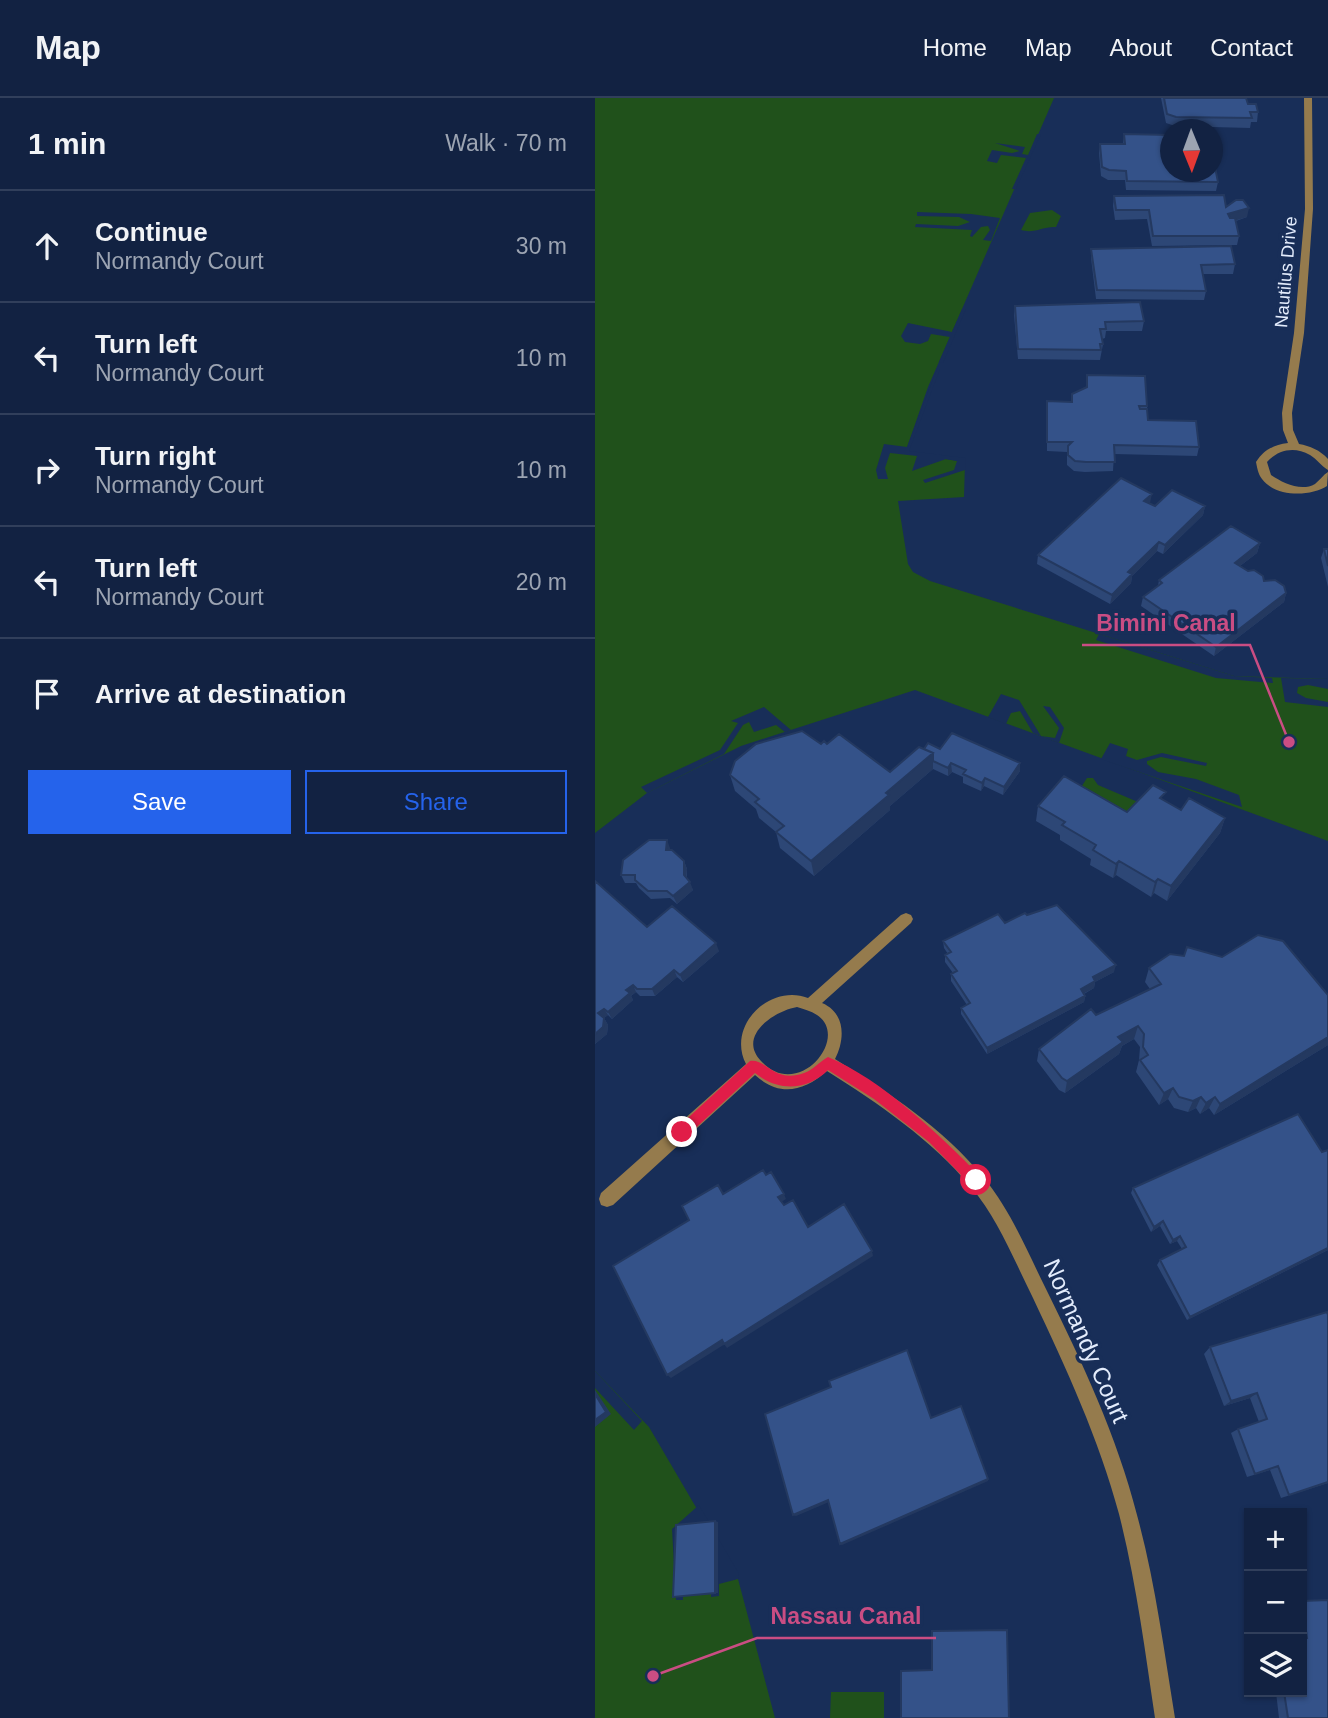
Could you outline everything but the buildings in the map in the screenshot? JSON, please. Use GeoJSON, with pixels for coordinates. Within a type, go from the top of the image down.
{"type":"FeatureCollection","features":[{"type":"Feature","properties":{"kind":"street","name":"Nautilus Drive"},"geometry":{"type":"LineString","coordinates":[[1294,446],[1288,430],[1287,413],[1299,334],[1308,209],[1308,98]]}},
{"type":"Feature","properties":{"kind":"street"},"geometry":{"type":"LineString","coordinates":[[1326,482],[1308,490],[1297,491],[1274,484],[1266,477],[1261,462],[1273,450],[1294,446],[1316,453],[1328,466]]}},
{"type":"Feature","properties":{"kind":"street"},"geometry":{"type":"LineString","coordinates":[[812,1003],[907,919]]}},
{"type":"Feature","properties":{"kind":"street"},"geometry":{"type":"LineString","coordinates":[[782,1002],[812,1003],[825,1011],[833,1022],[837,1036],[835,1050],[828,1063],[816,1074],[802,1080],[786,1082],[771,1078],[755,1065],[747,1045],[749,1031],[757,1018],[768,1008],[782,1002]]}},
{"type":"Feature","properties":{"kind":"street","name":"Normandy Court"},"geometry":{"type":"LineString","coordinates":[[828,1063],[879,1095],[934,1137],[976,1180],[1000,1217],[1027,1268],[1061,1338],[1098,1426],[1127,1512],[1143,1583],[1165,1718]]}},
{"type":"Feature","properties":{"kind":"street"},"geometry":{"type":"LineString","coordinates":[[607,1199],[755,1065]]}},
{"type":"Feature","properties":{"kind":"shaded area"},"geometry":{"type":"Polygon","coordinates":[[[595,98],[1054,98],[928,387],[905,453],[965,462],[964,497],[898,501],[908,564],[913,572],[930,581],[1234,676],[1328,679],[1328,841],[915,690],[741,746],[647,793],[595,833],[595,98]]]}},
{"type":"Feature","properties":{"kind":"shaded area"},"geometry":{"type":"Polygon","coordinates":[[[1052,210],[1061,216],[1056,227],[1021,230],[1030,213],[1052,210]]]}},
{"type":"Feature","properties":{"kind":"shaded area"},"geometry":{"type":"Polygon","coordinates":[[[1087,778],[1093,778],[1098,785],[1138,802],[1129,816],[1078,792],[1087,778]]]}},
{"type":"Feature","properties":{"kind":"shaded area"},"geometry":{"type":"Polygon","coordinates":[[[595,1371],[649,1427],[738,1579],[775,1718],[595,1718],[595,1371]]]}},
{"type":"Feature","properties":{"kind":"shaded area"},"geometry":{"type":"Polygon","coordinates":[[[831,1692],[884,1692],[884,1718],[830,1718],[831,1692]]]}},
{"type":"Feature","properties":{"kind":"pier"},"geometry":{"type":"Polygon","coordinates":[[[1037,134],[1041,134],[1016,189],[1012,189],[1026,158],[1001,155],[997,163],[987,161],[992,150],[1012,153],[1020,151],[995,143],[1025,147],[1022,154],[1028,155],[1037,134]]]}},
{"type":"Feature","properties":{"kind":"pier"},"geometry":{"type":"Polygon","coordinates":[[[917,212],[1000,218],[991,241],[983,240],[990,230],[988,226],[981,227],[972,237],[972,230],[915,227],[916,224],[958,226],[970,222],[959,217],[917,216],[917,212]]]}},
{"type":"Feature","properties":{"kind":"pier"},"geometry":{"type":"Polygon","coordinates":[[[962,309],[966,309],[943,363],[939,362],[950,337],[931,334],[928,341],[920,344],[905,342],[901,336],[908,323],[952,332],[962,309]]]}},
{"type":"Feature","properties":{"kind":"pier"},"geometry":{"type":"Polygon","coordinates":[[[937,369],[940,369],[909,451],[966,458],[965,470],[925,483],[923,480],[954,470],[957,461],[946,459],[912,471],[917,456],[890,453],[885,468],[888,479],[878,479],[876,470],[884,444],[907,447],[937,369]]]}},
{"type":"Feature","properties":{"kind":"pier"},"geometry":{"type":"Polygon","coordinates":[[[1099,634],[1234,676],[1272,678],[1273,683],[1216,678],[1096,640],[1099,634]]]}},
{"type":"Feature","properties":{"kind":"pier"},"geometry":{"type":"Polygon","coordinates":[[[1281,678],[1328,679],[1328,689],[1308,685],[1298,687],[1297,693],[1306,698],[1328,702],[1328,707],[1285,702],[1281,678]]]}},
{"type":"Feature","properties":{"kind":"pier"},"geometry":{"type":"Polygon","coordinates":[[[1001,694],[1019,700],[1041,736],[1055,738],[1059,728],[1043,706],[1050,707],[1064,728],[1059,743],[1033,733],[1020,711],[1011,713],[1006,724],[988,717],[1001,694]]]}},
{"type":"Feature","properties":{"kind":"pier"},"geometry":{"type":"Polygon","coordinates":[[[764,707],[791,730],[785,732],[776,725],[754,732],[749,722],[743,725],[724,754],[647,793],[641,787],[720,750],[738,723],[731,721],[764,707]]]}},
{"type":"Feature","properties":{"kind":"pier"},"geometry":{"type":"Polygon","coordinates":[[[1110,743],[1128,749],[1126,756],[1137,760],[1162,753],[1207,763],[1206,766],[1161,757],[1147,761],[1147,764],[1158,772],[1196,779],[1239,795],[1242,807],[1101,759],[1110,743]]]}},
{"type":"Feature","properties":{"kind":"pier"},"geometry":{"type":"Polygon","coordinates":[[[595,1371],[642,1421],[634,1430],[595,1388],[595,1371]]]}},
{"type":"Feature","properties":{"kind":"pier"},"geometry":{"type":"Polygon","coordinates":[[[699,1505],[739,1574],[738,1579],[719,1584],[719,1596],[711,1597],[713,1554],[683,1556],[683,1600],[676,1600],[672,1529],[699,1505]]]}},
{"type":"Feature","properties":{"kind":"place","name":"Bimini Canal"},"geometry":{"type":"Point","coordinates":[1289,742]}},
{"type":"Feature","properties":{"kind":"place","name":"Nassau Canal"},"geometry":{"type":"Point","coordinates":[653,1676]}},
{"type":"Feature","properties":{"kind":"route"},"geometry":{"type":"LineString","coordinates":[[682,1132],[755,1065],[771,1078],[786,1082],[802,1080],[816,1074],[828,1063],[879,1095],[934,1137],[976,1180]]}}]}
